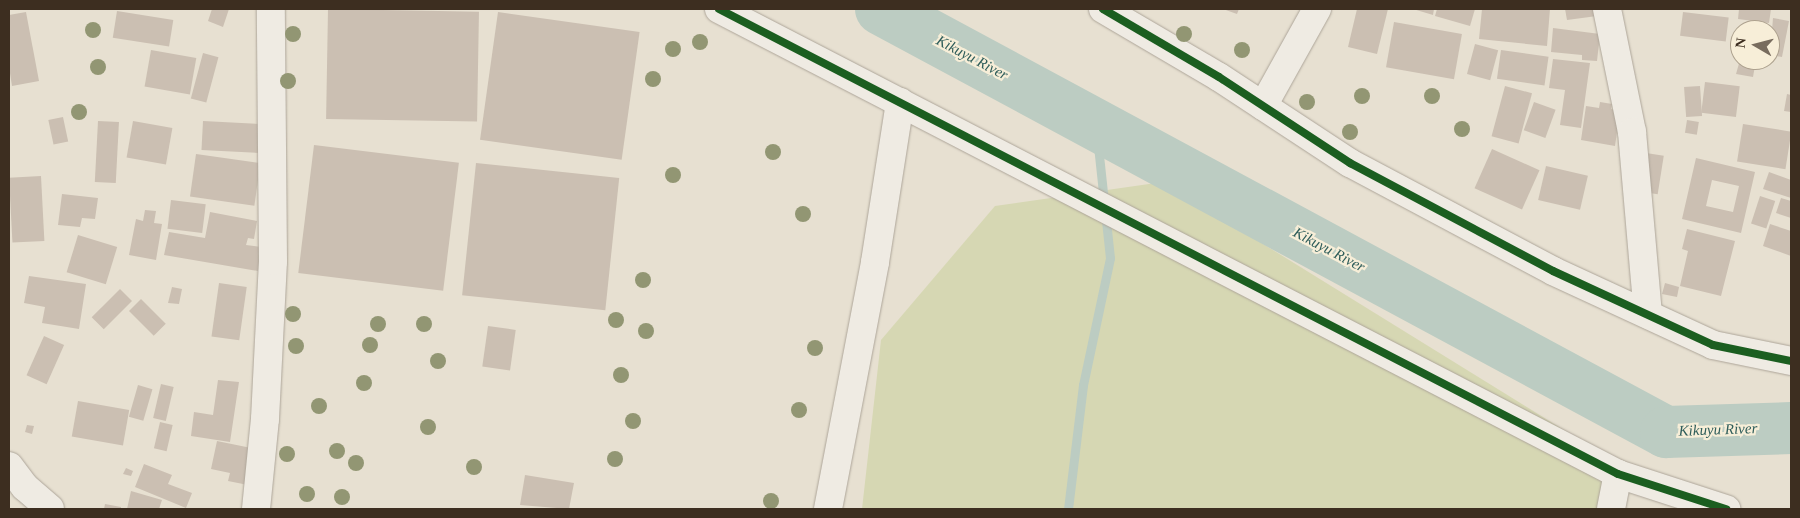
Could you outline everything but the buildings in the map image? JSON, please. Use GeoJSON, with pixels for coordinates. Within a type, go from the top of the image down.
{"type":"FeatureCollection","features":[{"type":"Feature","properties":{"kind":"street"},"geometry":{"type":"LineString","coordinates":[[256,509],[265,419],[273,261],[271,9]]}},
{"type":"Feature","properties":{"kind":"street"},"geometry":{"type":"LineString","coordinates":[[719,9],[900,102],[1105,211],[1618,474],[1726,509]]}},
{"type":"Feature","properties":{"kind":"street"},"geometry":{"type":"LineString","coordinates":[[1102,9],[1263,106],[1350,163],[1554,271],[1714,345],[1791,361]]}},
{"type":"Feature","properties":{"kind":"street"},"geometry":{"type":"LineString","coordinates":[[1263,106],[1317,9]]}},
{"type":"Feature","properties":{"kind":"street"},"geometry":{"type":"LineString","coordinates":[[1607,9],[1632,132],[1648,314]]}},
{"type":"Feature","properties":{"kind":"street"},"geometry":{"type":"LineString","coordinates":[[828,509],[875,262],[900,102]]}},
{"type":"Feature","properties":{"kind":"street"},"geometry":{"type":"LineString","coordinates":[[9,466],[25,487],[50,509]]}},
{"type":"Feature","properties":{"kind":"street"},"geometry":{"type":"LineString","coordinates":[[1611,509],[1618,474]]}},
{"type":"Feature","properties":{"kind":"green space"},"geometry":{"type":"Polygon","coordinates":[[[1163,182],[1627,469],[1623,509],[862,509],[881,340],[995,206],[1163,182]]]}},
{"type":"Feature","properties":{"kind":"waterway","name":"Kikuyu River"},"geometry":{"type":"LineString","coordinates":[[881,9],[1666,432],[1791,428]]}},
{"type":"Feature","properties":{"kind":"waterway"},"geometry":{"type":"LineString","coordinates":[[1068,509],[1083,385],[1110,258],[1096,127]]}},
{"type":"Feature","properties":{"kind":"cycle path"},"geometry":{"type":"LineString","coordinates":[[719,9],[1618,474],[1726,509]]}},
{"type":"Feature","properties":{"kind":"cycle path"},"geometry":{"type":"LineString","coordinates":[[1103,9],[1219,77],[1350,163],[1553,271],[1713,345],[1791,361]]}}]}
